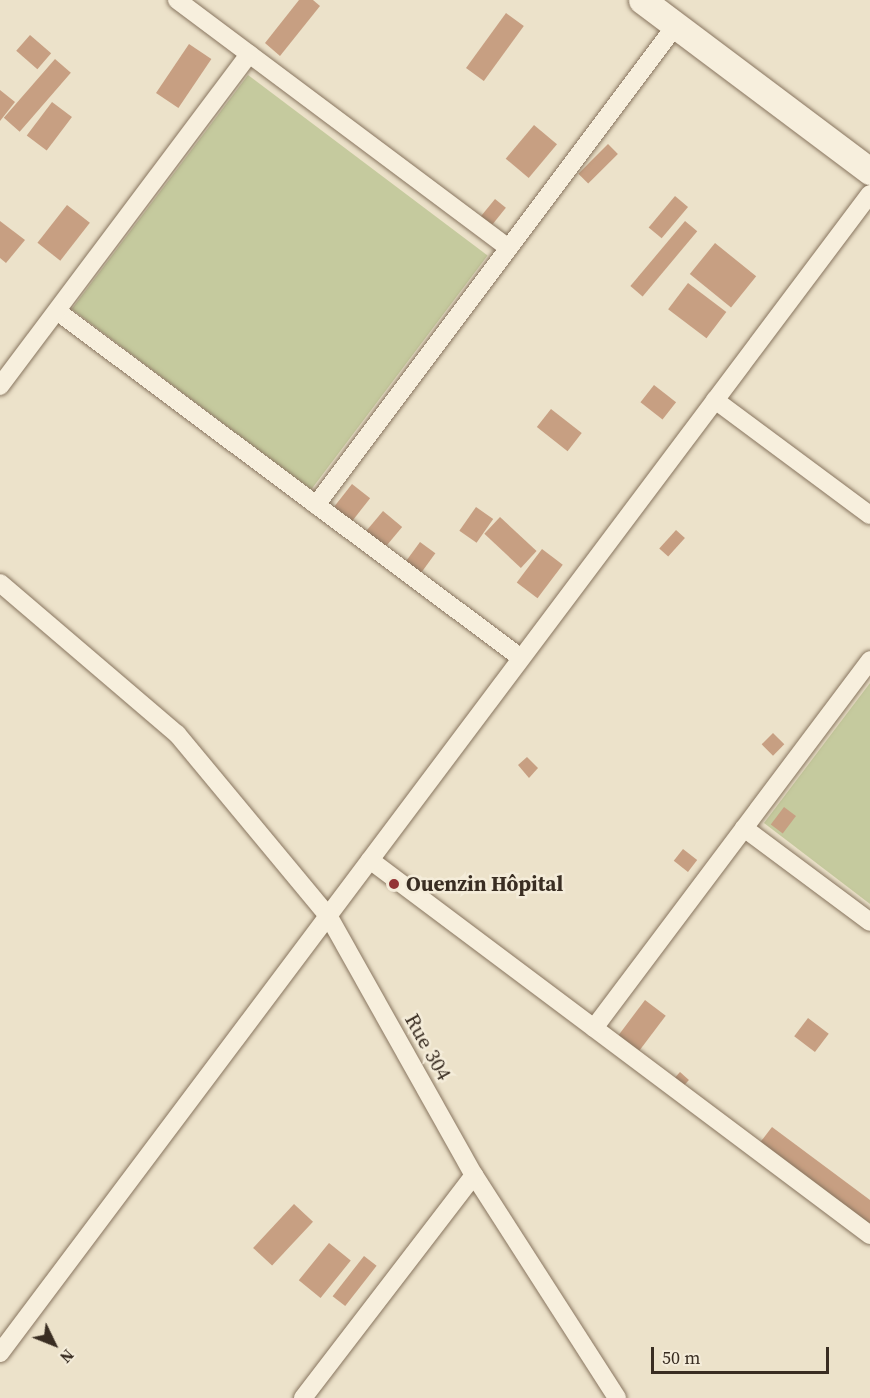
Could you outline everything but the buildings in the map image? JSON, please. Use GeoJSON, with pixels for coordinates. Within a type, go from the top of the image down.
{"type":"FeatureCollection","features":[{"type":"Feature","properties":{"kind":"street"},"geometry":{"type":"LineString","coordinates":[[177,0],[508,248]]}},
{"type":"Feature","properties":{"kind":"street"},"geometry":{"type":"LineString","coordinates":[[642,0],[870,171]]}},
{"type":"Feature","properties":{"kind":"street"},"geometry":{"type":"LineString","coordinates":[[316,505],[676,25]]}},
{"type":"Feature","properties":{"kind":"street"},"geometry":{"type":"LineString","coordinates":[[0,386],[249,54]]}},
{"type":"Feature","properties":{"kind":"street"},"geometry":{"type":"LineString","coordinates":[[0,1353],[870,194]]}},
{"type":"Feature","properties":{"kind":"street"},"geometry":{"type":"LineString","coordinates":[[57,311],[521,658]]}},
{"type":"Feature","properties":{"kind":"street"},"geometry":{"type":"LineString","coordinates":[[715,400],[870,515]]}},
{"type":"Feature","properties":{"kind":"street","name":"Rue 304"},"geometry":{"type":"LineString","coordinates":[[0,583],[177,734],[329,917],[474,1175],[617,1398]]}},
{"type":"Feature","properties":{"kind":"street"},"geometry":{"type":"LineString","coordinates":[[594,1028],[870,660]]}},
{"type":"Feature","properties":{"kind":"street"},"geometry":{"type":"LineString","coordinates":[[744,828],[870,922]]}},
{"type":"Feature","properties":{"kind":"street"},"geometry":{"type":"LineString","coordinates":[[370,860],[870,1235]]}},
{"type":"Feature","properties":{"kind":"street"},"geometry":{"type":"LineString","coordinates":[[303,1398],[474,1175]]}},
{"type":"Feature","properties":{"kind":"green space"},"geometry":{"type":"Polygon","coordinates":[[[248,75],[488,256],[311,490],[72,309],[248,75]]]}},
{"type":"Feature","properties":{"kind":"green space"},"geometry":{"type":"Polygon","coordinates":[[[870,683],[870,904],[764,823],[870,683]]]}},
{"type":"Feature","properties":{"kind":"place","name":"Ouenzin Hôpital"},"geometry":{"type":"Point","coordinates":[394,884]}}]}
